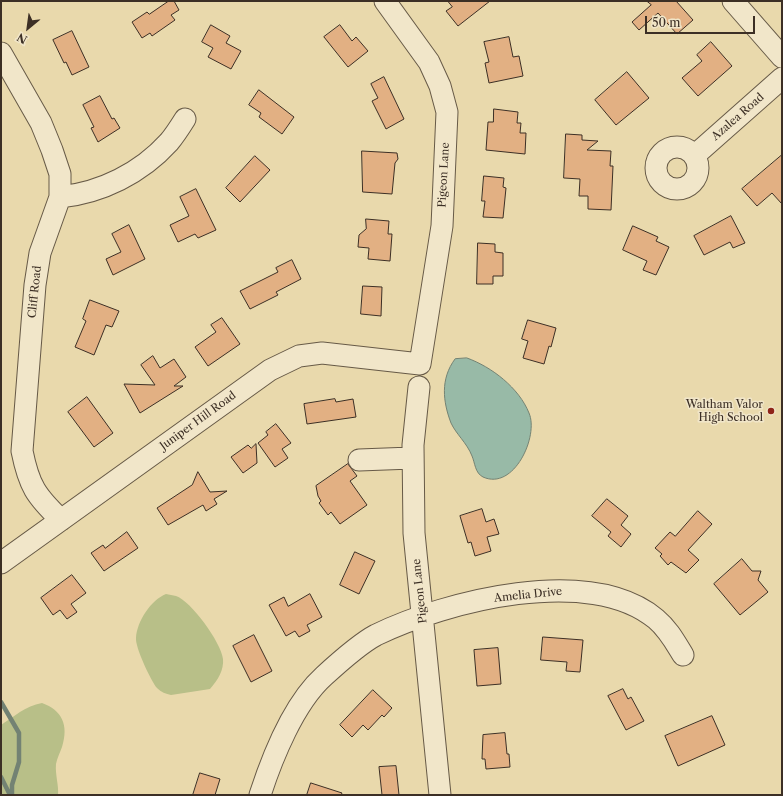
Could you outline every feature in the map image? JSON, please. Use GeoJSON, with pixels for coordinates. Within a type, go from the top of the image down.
{"type":"FeatureCollection","features":[{"type":"Feature","properties":{"kind":"street","name":"Pigeon Lane"},"geometry":{"type":"LineString","coordinates":[[385,1],[429,62],[440,86],[447,112],[442,226],[420,364]]}},
{"type":"Feature","properties":{"kind":"street"},"geometry":{"type":"LineString","coordinates":[[733,1],[782,57]]}},
{"type":"Feature","properties":{"kind":"street","name":"Cliff Road"},"geometry":{"type":"LineString","coordinates":[[4,63],[41,123],[60,174],[60,197],[40,253],[35,285],[22,451],[26,472],[35,493],[61,520]]}},
{"type":"Feature","properties":{"kind":"street","name":"Azalea Road"},"geometry":{"type":"LineString","coordinates":[[694,156],[782,78]]}},
{"type":"Feature","properties":{"kind":"street"},"geometry":{"type":"LineString","coordinates":[[60,197],[82,195],[101,189],[122,177],[156,155],[170,141],[185,120]]}},
{"type":"Feature","properties":{"kind":"street","name":"Juniper Hill Road"},"geometry":{"type":"LineString","coordinates":[[1,563],[270,370],[299,356],[322,353],[420,364]]}},
{"type":"Feature","properties":{"kind":"street","name":"Pigeon Lane"},"geometry":{"type":"LineString","coordinates":[[419,387],[412,458],[414,533],[440,795]]}},
{"type":"Feature","properties":{"kind":"street"},"geometry":{"type":"LineString","coordinates":[[359,460],[412,458]]}},
{"type":"Feature","properties":{"kind":"street","name":"Amelia Drive"},"geometry":{"type":"LineString","coordinates":[[260,795],[281,740],[298,708],[322,677],[374,636],[422,615],[472,602],[522,593],[558,590],[590,592],[612,597],[637,607],[656,619],[672,635],[683,655]]}},
{"type":"Feature","properties":{"kind":"green space"},"geometry":{"type":"Polygon","coordinates":[[[166,594],[182,599],[197,614],[217,643],[223,659],[223,667],[218,678],[210,689],[171,695],[165,693],[157,688],[144,664],[136,642],[137,631],[142,618],[150,606],[166,594]]]}},
{"type":"Feature","properties":{"kind":"green space"},"geometry":{"type":"Polygon","coordinates":[[[42,703],[49,706],[59,714],[64,725],[64,739],[56,764],[58,795],[1,795],[1,725],[25,709],[42,703]]]}},
{"type":"Feature","properties":{"kind":"shaded area"},"geometry":{"type":"Polygon","coordinates":[[[467,358],[486,367],[512,387],[519,395],[529,413],[531,423],[530,435],[527,447],[521,459],[514,469],[505,476],[494,479],[483,477],[478,473],[470,451],[451,423],[446,407],[444,391],[447,374],[450,367],[455,359],[467,358]]]}},
{"type":"Feature","properties":{"kind":"building"},"geometry":{"type":"Polygon","coordinates":[[[169,1],[174,1],[179,10],[171,15],[175,20],[152,36],[150,33],[142,38],[132,22],[147,12],[149,14],[169,1]]]}},
{"type":"Feature","properties":{"kind":"building"},"geometry":{"type":"Polygon","coordinates":[[[448,1],[490,1],[458,26],[446,11],[452,7],[448,1]]]}},
{"type":"Feature","properties":{"kind":"building"},"geometry":{"type":"Polygon","coordinates":[[[647,1],[676,1],[693,20],[677,34],[658,13],[639,30],[632,22],[651,5],[647,1]]]}},
{"type":"Feature","properties":{"kind":"building"},"geometry":{"type":"Polygon","coordinates":[[[211,25],[230,36],[226,43],[241,51],[231,69],[208,57],[213,48],[202,42],[211,25]]]}},
{"type":"Feature","properties":{"kind":"building"},"geometry":{"type":"Polygon","coordinates":[[[340,25],[352,41],[356,37],[368,51],[348,67],[324,37],[340,25]]]}},
{"type":"Feature","properties":{"kind":"building"},"geometry":{"type":"Polygon","coordinates":[[[72,31],[89,67],[72,75],[66,62],[64,63],[53,40],[72,31]]]}},
{"type":"Feature","properties":{"kind":"building"},"geometry":{"type":"Polygon","coordinates":[[[509,37],[513,57],[519,56],[523,76],[489,83],[485,63],[489,62],[484,42],[509,37]]]}},
{"type":"Feature","properties":{"kind":"building"},"geometry":{"type":"Polygon","coordinates":[[[711,42],[732,66],[698,96],[682,78],[702,61],[697,55],[711,42]]]}},
{"type":"Feature","properties":{"kind":"building"},"geometry":{"type":"Polygon","coordinates":[[[627,72],[649,98],[616,125],[595,100],[627,72]]]}},
{"type":"Feature","properties":{"kind":"building"},"geometry":{"type":"Polygon","coordinates":[[[384,77],[404,119],[386,129],[372,101],[378,98],[371,84],[384,77]]]}},
{"type":"Feature","properties":{"kind":"building"},"geometry":{"type":"Polygon","coordinates":[[[259,90],[294,117],[282,134],[259,117],[261,113],[249,105],[259,90]]]}},
{"type":"Feature","properties":{"kind":"building"},"geometry":{"type":"Polygon","coordinates":[[[100,96],[112,119],[114,118],[120,128],[98,142],[91,128],[94,127],[83,105],[100,96]]]}},
{"type":"Feature","properties":{"kind":"building"},"geometry":{"type":"Polygon","coordinates":[[[494,109],[518,112],[517,123],[521,123],[520,133],[526,133],[525,154],[486,150],[488,122],[493,122],[494,109]]]}},
{"type":"Feature","properties":{"kind":"building"},"geometry":{"type":"Polygon","coordinates":[[[566,134],[582,135],[582,140],[598,141],[587,150],[611,151],[610,166],[613,166],[611,210],[588,209],[588,196],[579,196],[580,179],[564,178],[566,134]]]}},
{"type":"Feature","properties":{"kind":"building"},"geometry":{"type":"Polygon","coordinates":[[[362,151],[397,153],[398,159],[395,163],[392,194],[363,192],[362,151]]]}},
{"type":"Feature","properties":{"kind":"building"},"geometry":{"type":"Polygon","coordinates":[[[782,155],[782,204],[772,193],[757,206],[742,189],[782,155]]]}},
{"type":"Feature","properties":{"kind":"building"},"geometry":{"type":"Polygon","coordinates":[[[255,156],[270,170],[240,202],[226,188],[255,156]]]}},
{"type":"Feature","properties":{"kind":"building"},"geometry":{"type":"Polygon","coordinates":[[[484,176],[504,178],[503,187],[506,188],[503,218],[483,217],[485,201],[482,201],[484,176]]]}},
{"type":"Feature","properties":{"kind":"building"},"geometry":{"type":"Polygon","coordinates":[[[196,189],[216,230],[198,238],[195,234],[178,242],[170,225],[189,216],[180,197],[196,189]]]}},
{"type":"Feature","properties":{"kind":"building"},"geometry":{"type":"Polygon","coordinates":[[[731,216],[745,243],[733,248],[730,242],[704,255],[694,236],[731,216]]]}},
{"type":"Feature","properties":{"kind":"building"},"geometry":{"type":"Polygon","coordinates":[[[366,219],[389,221],[388,234],[392,234],[390,261],[368,259],[369,248],[358,247],[359,235],[366,229],[366,219]]]}},
{"type":"Feature","properties":{"kind":"building"},"geometry":{"type":"Polygon","coordinates":[[[129,225],[145,259],[113,275],[106,259],[121,252],[112,234],[129,225]]]}},
{"type":"Feature","properties":{"kind":"building"},"geometry":{"type":"Polygon","coordinates":[[[633,226],[658,237],[656,241],[669,247],[656,275],[643,270],[647,261],[623,250],[633,226]]]}},
{"type":"Feature","properties":{"kind":"building"},"geometry":{"type":"Polygon","coordinates":[[[478,243],[495,244],[495,252],[503,253],[503,276],[493,276],[493,284],[477,284],[478,243]]]}},
{"type":"Feature","properties":{"kind":"building"},"geometry":{"type":"Polygon","coordinates":[[[292,260],[301,279],[276,292],[278,295],[250,309],[240,291],[278,272],[276,268],[292,260]]]}},
{"type":"Feature","properties":{"kind":"building"},"geometry":{"type":"Polygon","coordinates":[[[363,286],[382,287],[381,316],[361,314],[363,286]]]}},
{"type":"Feature","properties":{"kind":"building"},"geometry":{"type":"Polygon","coordinates":[[[90,300],[119,311],[112,327],[106,325],[94,355],[75,347],[86,321],[83,319],[90,300]]]}},
{"type":"Feature","properties":{"kind":"building"},"geometry":{"type":"Polygon","coordinates":[[[222,318],[240,344],[208,366],[195,347],[216,332],[211,325],[222,318]]]}},
{"type":"Feature","properties":{"kind":"building"},"geometry":{"type":"Polygon","coordinates":[[[528,320],[556,328],[551,347],[549,346],[544,364],[523,358],[528,341],[522,339],[528,320]]]}},
{"type":"Feature","properties":{"kind":"building"},"geometry":{"type":"Polygon","coordinates":[[[153,356],[160,368],[174,359],[186,377],[174,386],[183,386],[140,413],[124,384],[155,385],[141,365],[153,356]]]}},
{"type":"Feature","properties":{"kind":"building"},"geometry":{"type":"Polygon","coordinates":[[[87,397],[113,433],[94,447],[68,412],[87,397]]]}},
{"type":"Feature","properties":{"kind":"building"},"geometry":{"type":"Polygon","coordinates":[[[335,399],[336,402],[353,399],[356,417],[307,424],[304,404],[335,399]]]}},
{"type":"Feature","properties":{"kind":"building"},"geometry":{"type":"Polygon","coordinates":[[[276,424],[291,443],[282,449],[288,458],[275,467],[258,443],[268,435],[266,432],[276,424]]]}},
{"type":"Feature","properties":{"kind":"building"},"geometry":{"type":"Polygon","coordinates":[[[256,444],[257,463],[243,473],[231,457],[248,445],[251,448],[256,444]]]}},
{"type":"Feature","properties":{"kind":"building"},"geometry":{"type":"Polygon","coordinates":[[[348,464],[357,476],[350,481],[367,505],[340,524],[331,512],[328,515],[319,503],[321,501],[318,496],[316,486],[348,464]]]}},
{"type":"Feature","properties":{"kind":"building"},"geometry":{"type":"Polygon","coordinates":[[[198,472],[210,492],[227,491],[214,499],[217,504],[206,511],[203,505],[168,525],[157,508],[192,485],[198,472]]]}},
{"type":"Feature","properties":{"kind":"building"},"geometry":{"type":"Polygon","coordinates":[[[607,499],[628,516],[621,525],[631,534],[621,547],[608,536],[611,532],[592,516],[607,499]]]}},
{"type":"Feature","properties":{"kind":"building"},"geometry":{"type":"Polygon","coordinates":[[[482,509],[486,522],[494,519],[499,534],[487,537],[491,551],[475,556],[471,542],[468,543],[460,516],[482,509]]]}},
{"type":"Feature","properties":{"kind":"building"},"geometry":{"type":"Polygon","coordinates":[[[698,511],[712,524],[688,550],[699,560],[686,573],[671,562],[668,565],[660,556],[662,554],[655,548],[670,532],[675,536],[698,511]]]}},
{"type":"Feature","properties":{"kind":"building"},"geometry":{"type":"Polygon","coordinates":[[[127,532],[138,548],[104,571],[91,553],[103,545],[105,548],[127,532]]]}},
{"type":"Feature","properties":{"kind":"building"},"geometry":{"type":"Polygon","coordinates":[[[355,552],[375,561],[359,594],[340,585],[355,552]]]}},
{"type":"Feature","properties":{"kind":"building"},"geometry":{"type":"Polygon","coordinates":[[[742,559],[752,571],[761,571],[758,580],[768,592],[740,615],[714,584],[742,559]]]}},
{"type":"Feature","properties":{"kind":"building"},"geometry":{"type":"Polygon","coordinates":[[[72,575],[86,593],[71,604],[77,612],[67,619],[60,610],[53,615],[41,598],[72,575]]]}},
{"type":"Feature","properties":{"kind":"building"},"geometry":{"type":"Polygon","coordinates":[[[310,594],[322,617],[307,625],[310,631],[299,637],[295,631],[286,636],[269,605],[284,597],[288,606],[310,594]]]}},
{"type":"Feature","properties":{"kind":"building"},"geometry":{"type":"Polygon","coordinates":[[[254,635],[272,671],[251,682],[233,646],[254,635]]]}},
{"type":"Feature","properties":{"kind":"building"},"geometry":{"type":"Polygon","coordinates":[[[543,637],[583,640],[580,672],[566,671],[567,662],[541,660],[543,637]]]}},
{"type":"Feature","properties":{"kind":"building"},"geometry":{"type":"Polygon","coordinates":[[[498,648],[501,684],[477,686],[474,650],[498,648]]]}},
{"type":"Feature","properties":{"kind":"building"},"geometry":{"type":"Polygon","coordinates":[[[623,689],[628,699],[631,697],[644,721],[626,730],[608,696],[623,689]]]}},
{"type":"Feature","properties":{"kind":"building"},"geometry":{"type":"Polygon","coordinates":[[[373,690],[392,708],[384,717],[382,715],[368,730],[363,725],[352,737],[340,725],[373,690]]]}},
{"type":"Feature","properties":{"kind":"building"},"geometry":{"type":"Polygon","coordinates":[[[712,716],[725,745],[678,766],[665,736],[712,716]]]}},
{"type":"Feature","properties":{"kind":"building"},"geometry":{"type":"Polygon","coordinates":[[[505,733],[510,767],[486,769],[485,759],[482,759],[483,735],[505,733]]]}},
{"type":"Feature","properties":{"kind":"building"},"geometry":{"type":"Polygon","coordinates":[[[396,766],[399,795],[382,795],[379,767],[396,766]]]}},
{"type":"Feature","properties":{"kind":"building"},"geometry":{"type":"Polygon","coordinates":[[[200,773],[220,779],[215,795],[193,795],[200,773]]]}},
{"type":"Feature","properties":{"kind":"building"},"geometry":{"type":"Polygon","coordinates":[[[311,783],[342,793],[341,795],[307,795],[311,783]]]}},
{"type":"Feature","properties":{"kind":"waterway"},"geometry":{"type":"LineString","coordinates":[[1,702],[19,733],[19,762],[12,785],[12,795]]}},
{"type":"Feature","properties":{"kind":"waterway"},"geometry":{"type":"LineString","coordinates":[[1,777],[10,795]]}},
{"type":"Feature","properties":{"kind":"place","name":"Waltham Valor High School"},"geometry":{"type":"Point","coordinates":[771,411]}}]}
